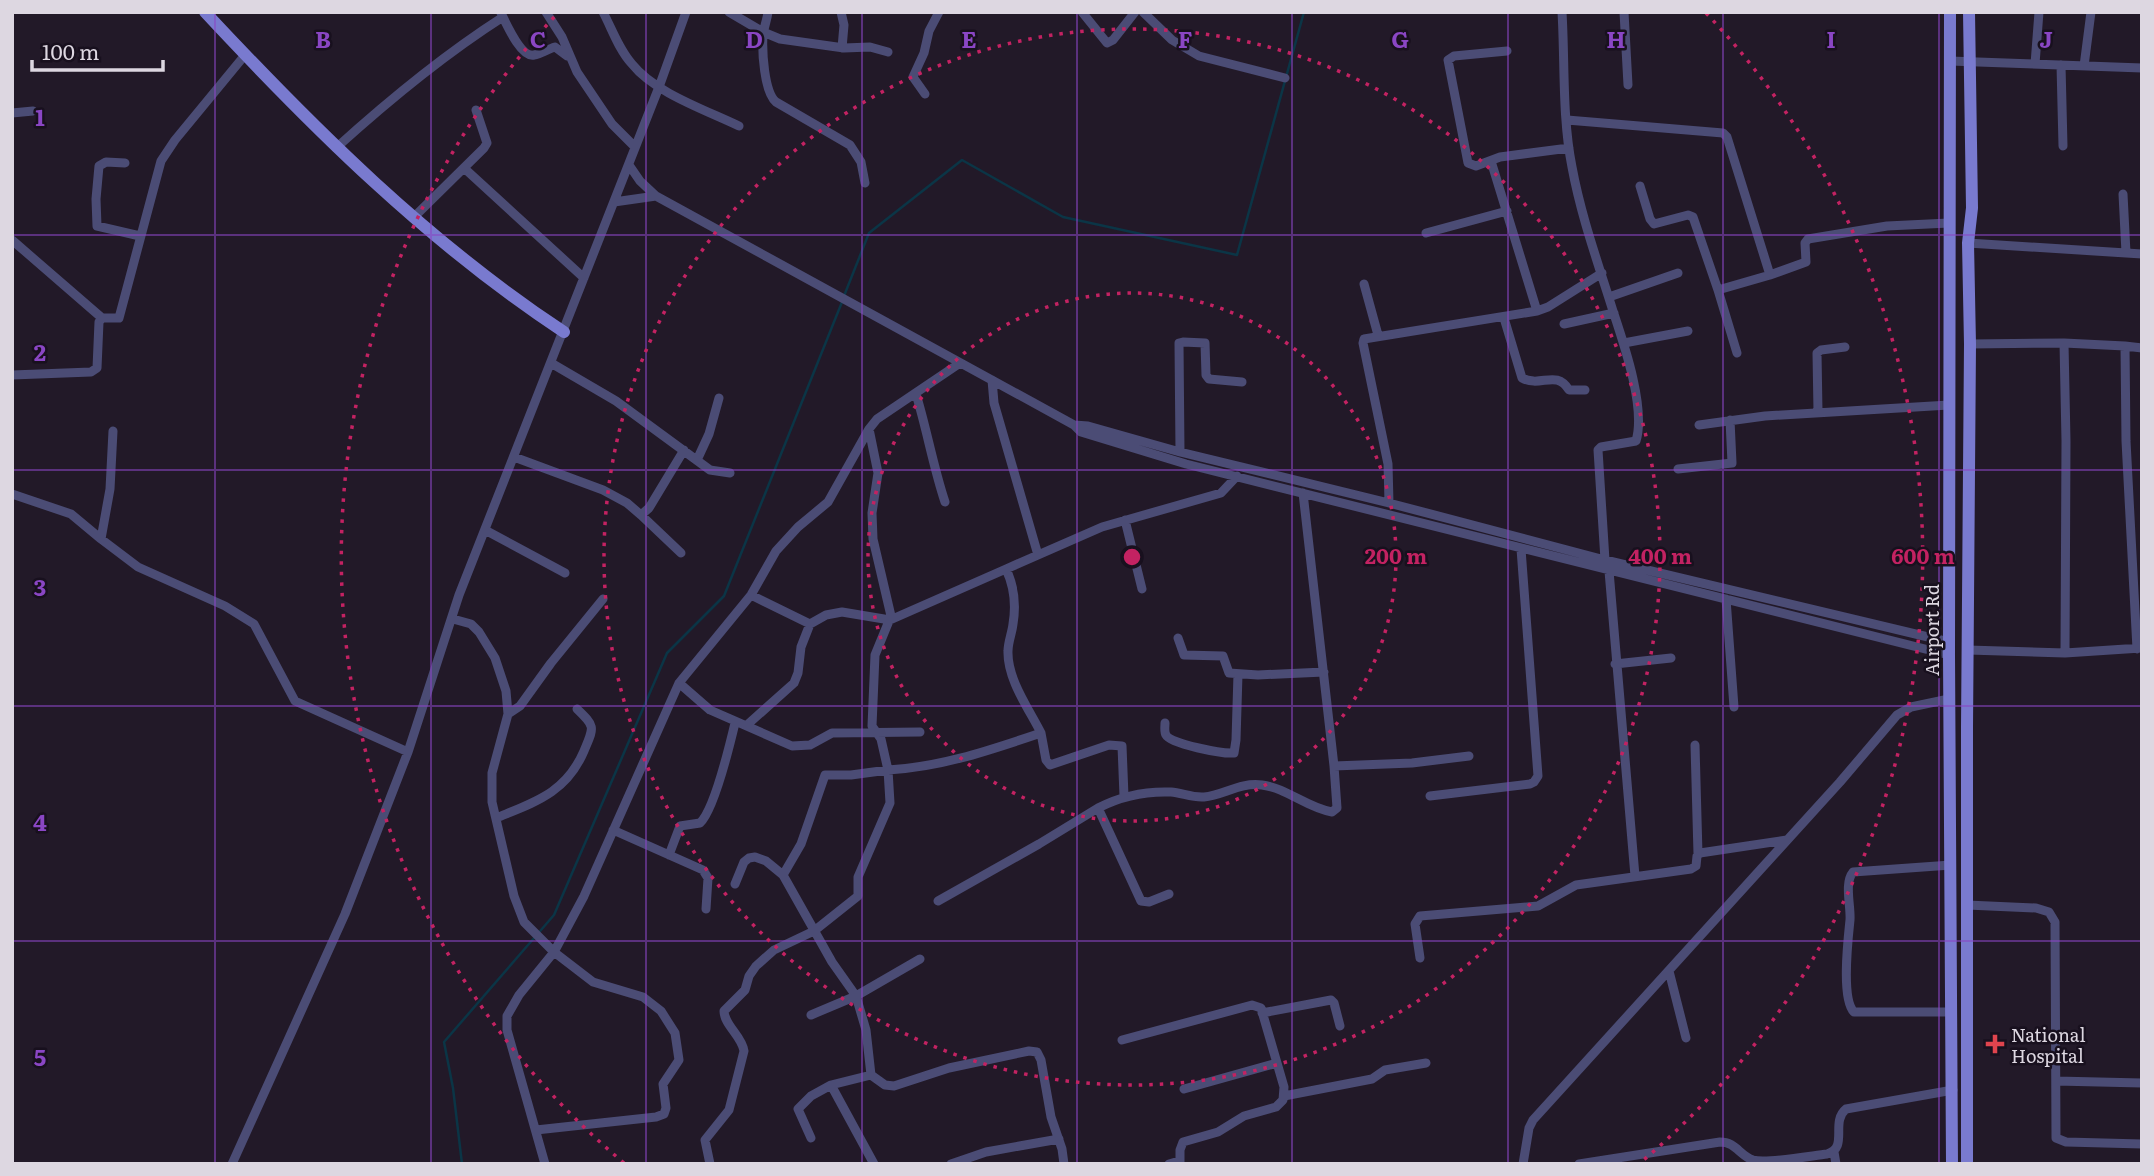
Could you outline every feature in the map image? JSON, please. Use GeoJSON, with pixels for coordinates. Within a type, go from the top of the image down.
{"type":"FeatureCollection","features":[{"type":"Feature","properties":{"kind":"main road"},"geometry":{"type":"LineString","coordinates":[[205,12],[335,148],[413,218],[518,302],[564,332]]}},
{"type":"Feature","properties":{"kind":"main road","name":"Airport Rd"},"geometry":{"type":"LineString","coordinates":[[1950,12],[1949,699],[1952,1164]]}},
{"type":"Feature","properties":{"kind":"main road"},"geometry":{"type":"LineString","coordinates":[[1968,1164],[1968,243],[1972,208],[1969,12]]}},
{"type":"Feature","properties":{"kind":"street"},"geometry":{"type":"LineString","coordinates":[[546,12],[562,37],[569,57],[612,124],[635,147]]}},
{"type":"Feature","properties":{"kind":"street"},"geometry":{"type":"LineString","coordinates":[[603,12],[633,66],[659,87],[739,126]]}},
{"type":"Feature","properties":{"kind":"street"},"geometry":{"type":"LineString","coordinates":[[232,1164],[345,914],[408,752],[459,596],[629,165],[686,12]]}},
{"type":"Feature","properties":{"kind":"street"},"geometry":{"type":"LineString","coordinates":[[729,12],[780,39],[842,48],[870,47],[888,52]]}},
{"type":"Feature","properties":{"kind":"street"},"geometry":{"type":"LineString","coordinates":[[768,12],[763,32],[768,90],[772,99],[850,145],[861,162],[865,183]]}},
{"type":"Feature","properties":{"kind":"street"},"geometry":{"type":"LineString","coordinates":[[841,12],[844,25],[842,48]]}},
{"type":"Feature","properties":{"kind":"street"},"geometry":{"type":"LineString","coordinates":[[925,94],[913,77],[924,53],[929,31],[939,12]]}},
{"type":"Feature","properties":{"kind":"street"},"geometry":{"type":"LineString","coordinates":[[1082,12],[1107,43],[1135,12]]}},
{"type":"Feature","properties":{"kind":"street"},"geometry":{"type":"LineString","coordinates":[[1143,12],[1166,35],[1199,56],[1285,78]]}},
{"type":"Feature","properties":{"kind":"street"},"geometry":{"type":"LineString","coordinates":[[1562,12],[1569,148],[1577,191],[1624,343],[1636,393],[1638,437],[1635,443],[1601,447],[1598,450],[1605,560]]}},
{"type":"Feature","properties":{"kind":"street"},"geometry":{"type":"LineString","coordinates":[[1624,12],[1628,85]]}},
{"type":"Feature","properties":{"kind":"street"},"geometry":{"type":"LineString","coordinates":[[2035,64],[2039,12]]}},
{"type":"Feature","properties":{"kind":"street"},"geometry":{"type":"LineString","coordinates":[[2084,66],[2091,12]]}},
{"type":"Feature","properties":{"kind":"street"},"geometry":{"type":"LineString","coordinates":[[335,148],[394,94],[502,15],[521,49],[527,54],[534,55],[555,47],[569,57]]}},
{"type":"Feature","properties":{"kind":"street"},"geometry":{"type":"LineString","coordinates":[[1507,51],[1454,56],[1448,60],[1466,160],[1471,165],[1491,162],[1500,157],[1569,148]]}},
{"type":"Feature","properties":{"kind":"street"},"geometry":{"type":"LineString","coordinates":[[12,240],[102,318],[119,318],[161,161],[245,55]]}},
{"type":"Feature","properties":{"kind":"street"},"geometry":{"type":"LineString","coordinates":[[1950,61],[2142,68]]}},
{"type":"Feature","properties":{"kind":"street"},"geometry":{"type":"LineString","coordinates":[[2062,65],[2063,146]]}},
{"type":"Feature","properties":{"kind":"street"},"geometry":{"type":"LineString","coordinates":[[413,218],[487,143],[476,110]]}},
{"type":"Feature","properties":{"kind":"street"},"geometry":{"type":"LineString","coordinates":[[12,113],[33,111]]}},
{"type":"Feature","properties":{"kind":"street"},"geometry":{"type":"LineString","coordinates":[[1567,120],[1723,133],[1727,137],[1770,275]]}},
{"type":"Feature","properties":{"kind":"street"},"geometry":{"type":"LineString","coordinates":[[125,163],[106,162],[99,166],[97,226],[140,236]]}},
{"type":"Feature","properties":{"kind":"street"},"geometry":{"type":"LineString","coordinates":[[1491,162],[1537,311]]}},
{"type":"Feature","properties":{"kind":"street"},"geometry":{"type":"LineString","coordinates":[[629,165],[640,181],[656,196],[1074,425],[1081,432],[1233,483],[1303,493],[1726,599],[1949,649]]}},
{"type":"Feature","properties":{"kind":"street"},"geometry":{"type":"LineString","coordinates":[[464,168],[584,278]]}},
{"type":"Feature","properties":{"kind":"street"},"geometry":{"type":"LineString","coordinates":[[1640,186],[1654,224],[1688,215],[1693,217],[1737,353]]}},
{"type":"Feature","properties":{"kind":"street"},"geometry":{"type":"LineString","coordinates":[[2123,194],[2126,253]]}},
{"type":"Feature","properties":{"kind":"street"},"geometry":{"type":"LineString","coordinates":[[614,202],[656,196]]}},
{"type":"Feature","properties":{"kind":"street"},"geometry":{"type":"LineString","coordinates":[[1426,233],[1507,211]]}},
{"type":"Feature","properties":{"kind":"street"},"geometry":{"type":"LineString","coordinates":[[1718,290],[1806,262],[1805,243],[1808,239],[1886,226],[1950,223]]}},
{"type":"Feature","properties":{"kind":"street"},"geometry":{"type":"LineString","coordinates":[[1968,243],[2142,254]]}},
{"type":"Feature","properties":{"kind":"street"},"geometry":{"type":"LineString","coordinates":[[1389,503],[1388,464],[1363,343],[1366,337],[1537,311],[1602,273]]}},
{"type":"Feature","properties":{"kind":"street"},"geometry":{"type":"LineString","coordinates":[[1609,297],[1678,273]]}},
{"type":"Feature","properties":{"kind":"street"},"geometry":{"type":"LineString","coordinates":[[1364,284],[1378,335]]}},
{"type":"Feature","properties":{"kind":"street"},"geometry":{"type":"LineString","coordinates":[[1564,324],[1614,313]]}},
{"type":"Feature","properties":{"kind":"street"},"geometry":{"type":"LineString","coordinates":[[12,375],[95,370],[99,322],[102,318]]}},
{"type":"Feature","properties":{"kind":"street"},"geometry":{"type":"LineString","coordinates":[[1504,318],[1522,378],[1529,381],[1559,380],[1569,390],[1585,390]]}},
{"type":"Feature","properties":{"kind":"street"},"geometry":{"type":"LineString","coordinates":[[1624,343],[1688,331]]}},
{"type":"Feature","properties":{"kind":"street"},"geometry":{"type":"LineString","coordinates":[[1180,452],[1179,344],[1205,343],[1206,375],[1209,379],[1242,382]]}},
{"type":"Feature","properties":{"kind":"street"},"geometry":{"type":"LineString","coordinates":[[2064,343],[2065,653]]}},
{"type":"Feature","properties":{"kind":"street"},"geometry":{"type":"LineString","coordinates":[[1970,344],[2064,343],[2142,348]]}},
{"type":"Feature","properties":{"kind":"street"},"geometry":{"type":"LineString","coordinates":[[1818,412],[1817,353],[1845,346]]}},
{"type":"Feature","properties":{"kind":"street"},"geometry":{"type":"LineString","coordinates":[[1968,650],[2065,653],[2139,648],[2126,441],[2125,346]]}},
{"type":"Feature","properties":{"kind":"street"},"geometry":{"type":"LineString","coordinates":[[551,363],[616,401],[710,470],[730,473]]}},
{"type":"Feature","properties":{"kind":"street"},"geometry":{"type":"LineString","coordinates":[[545,1164],[507,1030],[507,1016],[584,896],[679,683],[751,595],[776,551],[834,494],[869,429],[881,415],[960,363]]}},
{"type":"Feature","properties":{"kind":"street"},"geometry":{"type":"LineString","coordinates":[[992,380],[994,403],[1038,555]]}},
{"type":"Feature","properties":{"kind":"street"},"geometry":{"type":"LineString","coordinates":[[916,394],[929,435],[929,451],[945,502]]}},
{"type":"Feature","properties":{"kind":"street"},"geometry":{"type":"LineString","coordinates":[[697,460],[709,434],[719,398]]}},
{"type":"Feature","properties":{"kind":"street"},"geometry":{"type":"LineString","coordinates":[[1699,425],[1818,412],[1949,405]]}},
{"type":"Feature","properties":{"kind":"street"},"geometry":{"type":"LineString","coordinates":[[1678,469],[1732,463],[1730,420]]}},
{"type":"Feature","properties":{"kind":"street"},"geometry":{"type":"LineString","coordinates":[[1074,425],[1088,426],[1180,452],[1389,503],[1949,649]]}},
{"type":"Feature","properties":{"kind":"street"},"geometry":{"type":"LineString","coordinates":[[710,1164],[705,1140],[729,1110],[744,1051],[743,1045],[725,1018],[724,1011],[745,990],[748,976],[756,966],[774,950],[814,931],[858,896],[858,877],[890,803],[888,770],[881,739],[872,728],[875,655],[891,613],[873,539],[872,513],[878,473],[869,429]]}},
{"type":"Feature","properties":{"kind":"street"},"geometry":{"type":"LineString","coordinates":[[101,539],[110,489],[113,431]]}},
{"type":"Feature","properties":{"kind":"street"},"geometry":{"type":"LineString","coordinates":[[641,515],[649,508],[684,450]]}},
{"type":"Feature","properties":{"kind":"street"},"geometry":{"type":"LineString","coordinates":[[514,457],[603,490],[627,503],[681,553]]}},
{"type":"Feature","properties":{"kind":"street"},"geometry":{"type":"LineString","coordinates":[[747,725],[794,683],[801,647],[810,624],[826,615],[842,612],[890,620],[1061,547],[1094,530],[1216,495],[1233,483]]}},
{"type":"Feature","properties":{"kind":"street"},"geometry":{"type":"LineString","coordinates":[[938,901],[1098,808],[1124,796],[1164,792],[1203,797],[1241,786],[1260,785],[1332,812],[1337,808],[1303,493]]}},
{"type":"Feature","properties":{"kind":"street"},"geometry":{"type":"LineString","coordinates":[[12,494],[71,514],[138,567],[225,606],[254,624],[295,701],[408,752]]}},
{"type":"Feature","properties":{"kind":"street"},"geometry":{"type":"LineString","coordinates":[[1125,520],[1142,589]]}},
{"type":"Feature","properties":{"kind":"street"},"geometry":{"type":"LineString","coordinates":[[485,530],[565,573]]}},
{"type":"Feature","properties":{"kind":"street"},"geometry":{"type":"LineString","coordinates":[[1430,796],[1530,784],[1538,776],[1521,549]]}},
{"type":"Feature","properties":{"kind":"street"},"geometry":{"type":"LineString","coordinates":[[1006,569],[1014,596],[1008,653],[1010,665],[1041,733],[1046,760],[1050,765],[1108,745],[1122,746],[1124,796]]}},
{"type":"Feature","properties":{"kind":"street"},"geometry":{"type":"LineString","coordinates":[[1609,570],[1635,876]]}},
{"type":"Feature","properties":{"kind":"street"},"geometry":{"type":"LineString","coordinates":[[751,595],[810,624]]}},
{"type":"Feature","properties":{"kind":"street"},"geometry":{"type":"LineString","coordinates":[[508,714],[520,706],[603,599]]}},
{"type":"Feature","properties":{"kind":"street"},"geometry":{"type":"LineString","coordinates":[[1726,599],[1734,707]]}},
{"type":"Feature","properties":{"kind":"street"},"geometry":{"type":"LineString","coordinates":[[453,619],[471,624],[479,632],[495,658],[506,691],[508,714],[492,773],[492,802],[514,896],[524,922],[551,949],[593,982],[631,992],[653,1003],[674,1030],[679,1060],[663,1084],[666,1111],[661,1116],[536,1130]]}},
{"type":"Feature","properties":{"kind":"street"},"geometry":{"type":"LineString","coordinates":[[1178,638],[1184,655],[1221,656],[1225,659],[1228,672],[1324,672]]}},
{"type":"Feature","properties":{"kind":"street"},"geometry":{"type":"LineString","coordinates":[[1615,664],[1671,658]]}},
{"type":"Feature","properties":{"kind":"street"},"geometry":{"type":"LineString","coordinates":[[1165,723],[1166,735],[1170,739],[1195,747],[1234,753],[1238,674]]}},
{"type":"Feature","properties":{"kind":"street"},"geometry":{"type":"LineString","coordinates":[[679,683],[710,710],[771,738],[797,746],[810,745],[829,734],[920,732]]}},
{"type":"Feature","properties":{"kind":"street"},"geometry":{"type":"LineString","coordinates":[[1523,1164],[1527,1136],[1533,1120],[1897,715],[1907,708],[1949,699]]}},
{"type":"Feature","properties":{"kind":"street"},"geometry":{"type":"LineString","coordinates":[[496,818],[536,802],[570,777],[593,730],[591,723],[577,709]]}},
{"type":"Feature","properties":{"kind":"street"},"geometry":{"type":"LineString","coordinates":[[669,855],[680,826],[700,822],[708,812],[735,723]]}},
{"type":"Feature","properties":{"kind":"street"},"geometry":{"type":"LineString","coordinates":[[783,875],[801,844],[825,775],[925,767],[1041,733]]}},
{"type":"Feature","properties":{"kind":"street"},"geometry":{"type":"LineString","coordinates":[[1420,958],[1415,923],[1420,916],[1538,905],[1571,886],[1691,869],[1696,866],[1695,745]]}},
{"type":"Feature","properties":{"kind":"street"},"geometry":{"type":"LineString","coordinates":[[1334,766],[1412,764],[1469,756]]}},
{"type":"Feature","properties":{"kind":"street"},"geometry":{"type":"LineString","coordinates":[[1098,808],[1141,901],[1149,902],[1169,894]]}},
{"type":"Feature","properties":{"kind":"street"},"geometry":{"type":"LineString","coordinates":[[613,830],[707,874],[706,909]]}},
{"type":"Feature","properties":{"kind":"street"},"geometry":{"type":"LineString","coordinates":[[1698,854],[1787,840]]}},
{"type":"Feature","properties":{"kind":"street"},"geometry":{"type":"LineString","coordinates":[[735,884],[744,862],[749,858],[766,861],[783,875],[814,931],[856,996],[866,1030],[871,1075],[885,1085],[894,1086],[950,1068],[1029,1051],[1037,1052],[1064,1164]]}},
{"type":"Feature","properties":{"kind":"street"},"geometry":{"type":"LineString","coordinates":[[1951,864],[1853,872],[1849,880],[1850,915],[1846,954],[1849,1005],[1854,1012],[1952,1012]]}},
{"type":"Feature","properties":{"kind":"street"},"geometry":{"type":"LineString","coordinates":[[1967,905],[2036,908],[2049,912],[2052,917],[2056,929],[2055,1134],[2058,1140],[2142,1144]]}},
{"type":"Feature","properties":{"kind":"street"},"geometry":{"type":"LineString","coordinates":[[811,1015],[856,996],[920,959]]}},
{"type":"Feature","properties":{"kind":"street"},"geometry":{"type":"LineString","coordinates":[[1669,971],[1686,1038]]}},
{"type":"Feature","properties":{"kind":"street"},"geometry":{"type":"LineString","coordinates":[[1262,1013],[1331,1000],[1340,1026]]}},
{"type":"Feature","properties":{"kind":"street"},"geometry":{"type":"LineString","coordinates":[[1122,1040],[1252,1005],[1258,1006],[1262,1013],[1284,1087],[1280,1104],[1239,1118],[1219,1132],[1186,1140],[1180,1147],[1179,1163],[1169,1164]]}},
{"type":"Feature","properties":{"kind":"street"},"geometry":{"type":"LineString","coordinates":[[1184,1089],[1277,1063]]}},
{"type":"Feature","properties":{"kind":"street"},"geometry":{"type":"LineString","coordinates":[[1284,1096],[1372,1079],[1385,1070],[1426,1063]]}},
{"type":"Feature","properties":{"kind":"street"},"geometry":{"type":"LineString","coordinates":[[811,1138],[798,1109],[811,1096],[831,1085],[871,1075]]}},
{"type":"Feature","properties":{"kind":"street"},"geometry":{"type":"LineString","coordinates":[[2056,1081],[2142,1083]]}},
{"type":"Feature","properties":{"kind":"street"},"geometry":{"type":"LineString","coordinates":[[831,1085],[874,1164]]}},
{"type":"Feature","properties":{"kind":"street"},"geometry":{"type":"LineString","coordinates":[[1836,1164],[1834,1152],[1839,1145],[1839,1115],[1846,1109],[1953,1090]]}},
{"type":"Feature","properties":{"kind":"street"},"geometry":{"type":"LineString","coordinates":[[951,1164],[986,1153],[1059,1139]]}},
{"type":"Feature","properties":{"kind":"street"},"geometry":{"type":"LineString","coordinates":[[1579,1164],[1720,1142],[1734,1144],[1746,1157],[1759,1161],[1834,1152]]}},
{"type":"Feature","properties":{"kind":"waterway"},"geometry":{"type":"LineString","coordinates":[[844,296],[869,233],[962,160],[1063,217],[1237,255],[1304,12]]}},
{"type":"Feature","properties":{"kind":"waterway"},"geometry":{"type":"LineString","coordinates":[[462,1164],[453,1088],[444,1042],[554,915],[667,653],[724,596],[842,302]]}},
{"type":"Feature","properties":{"kind":"place","name":"National Hospital"},"geometry":{"type":"Point","coordinates":[1995,1044]}}]}
